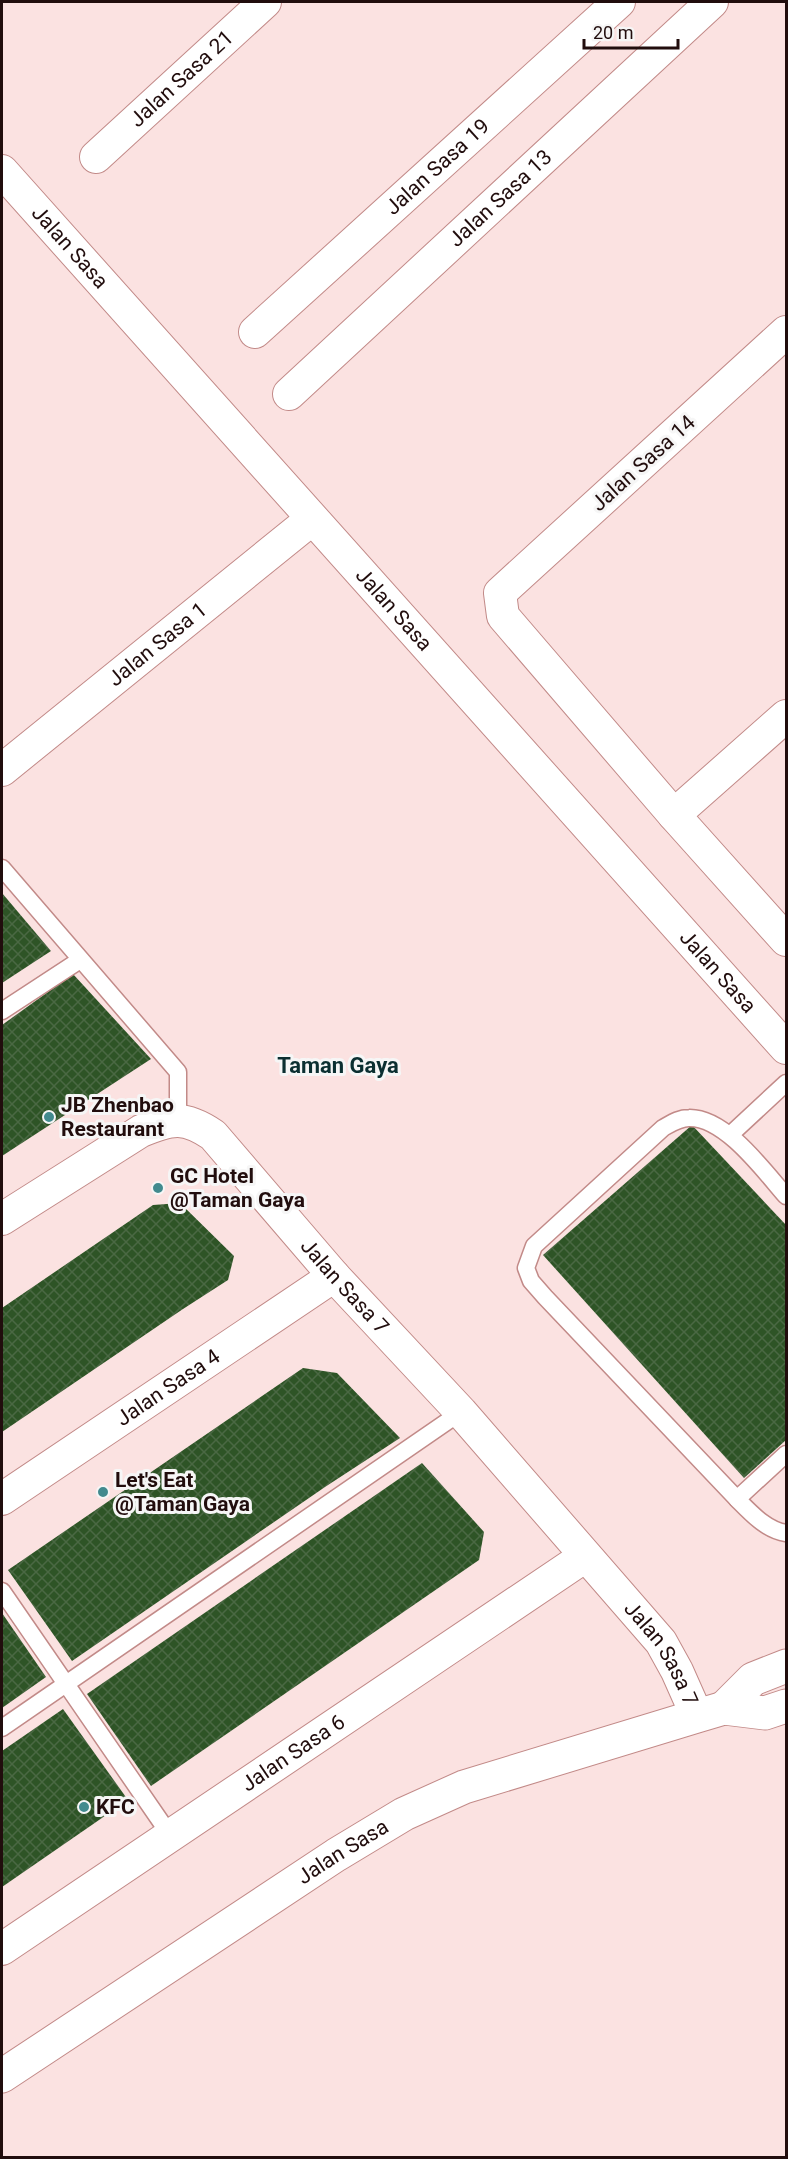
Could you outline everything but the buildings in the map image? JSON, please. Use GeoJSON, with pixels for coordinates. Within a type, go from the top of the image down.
{"type":"FeatureCollection","features":[{"type":"Feature","properties":{"kind":"street","name":"Jalan Sasa 21"},"geometry":{"type":"LineString","coordinates":[[96,157],[266,2]]}},
{"type":"Feature","properties":{"kind":"street","name":"Jalan Sasa 19"},"geometry":{"type":"LineString","coordinates":[[255,332],[619,2]]}},
{"type":"Feature","properties":{"kind":"street","name":"Jalan Sasa 13"},"geometry":{"type":"LineString","coordinates":[[289,394],[712,2]]}},
{"type":"Feature","properties":{"kind":"street","name":"Jalan Sasa"},"geometry":{"type":"LineString","coordinates":[[2,171],[786,1048]]}},
{"type":"Feature","properties":{"kind":"street","name":"Jalan Sasa 14"},"geometry":{"type":"LineString","coordinates":[[674,815],[503,616],[500,593],[786,332]]}},
{"type":"Feature","properties":{"kind":"street","name":"Jalan Sasa 1"},"geometry":{"type":"LineString","coordinates":[[2,770],[312,519]]}},
{"type":"Feature","properties":{"kind":"street"},"geometry":{"type":"LineString","coordinates":[[786,716],[674,815],[786,940]]}},
{"type":"Feature","properties":{"kind":"street"},"geometry":{"type":"LineString","coordinates":[[2,1219],[141,1131],[160,1123],[178,1121]]}},
{"type":"Feature","properties":{"kind":"street","name":"Jalan Sasa 7"},"geometry":{"type":"LineString","coordinates":[[178,1121],[194,1123],[213,1135],[334,1276],[461,1412],[584,1557],[660,1642],[677,1671],[710,1712]]}},
{"type":"Feature","properties":{"kind":"street","name":"Jalan Sasa 4"},"geometry":{"type":"LineString","coordinates":[[2,1499],[334,1276]]}},
{"type":"Feature","properties":{"kind":"street","name":"Jalan Sasa 6"},"geometry":{"type":"LineString","coordinates":[[2,1949],[584,1557]]}},
{"type":"Feature","properties":{"kind":"street","name":"Jalan Sasa"},"geometry":{"type":"LineString","coordinates":[[710,1712],[753,1679],[786,1666]]}},
{"type":"Feature","properties":{"kind":"street","name":"Jalan Sasa"},"geometry":{"type":"LineString","coordinates":[[2,2076],[336,1855],[404,1814],[464,1787],[710,1712],[765,1713],[786,1706]]}},
{"type":"Feature","properties":{"kind":"lane"},"geometry":{"type":"LineString","coordinates":[[2,868],[178,1072],[178,1121]]}},
{"type":"Feature","properties":{"kind":"lane"},"geometry":{"type":"LineString","coordinates":[[2,1011],[80,960]]}},
{"type":"Feature","properties":{"kind":"lane"},"geometry":{"type":"LineString","coordinates":[[730,1135],[786,1083]]}},
{"type":"Feature","properties":{"kind":"lane"},"geometry":{"type":"LineString","coordinates":[[786,1196],[730,1135],[706,1121],[691,1118],[677,1120],[663,1128],[534,1246],[528,1256],[526,1268],[531,1281],[545,1297],[737,1500],[761,1522],[786,1533]]}},
{"type":"Feature","properties":{"kind":"lane"},"geometry":{"type":"LineString","coordinates":[[2,1728],[461,1412]]}},
{"type":"Feature","properties":{"kind":"lane"},"geometry":{"type":"LineString","coordinates":[[737,1500],[786,1454]]}},
{"type":"Feature","properties":{"kind":"lane"},"geometry":{"type":"LineString","coordinates":[[2,1591],[170,1834]]}},
{"type":"Feature","properties":{"kind":"place","name":"JB Zhenbao Restaurant"},"geometry":{"type":"Point","coordinates":[49,1117]}},
{"type":"Feature","properties":{"kind":"place","name":"GC Hotel @Taman Gaya"},"geometry":{"type":"Point","coordinates":[158,1188]}},
{"type":"Feature","properties":{"kind":"place","name":"Let's Eat @Taman Gaya"},"geometry":{"type":"Point","coordinates":[103,1492]}},
{"type":"Feature","properties":{"kind":"place","name":"KFC"},"geometry":{"type":"Point","coordinates":[84,1807]}},
{"type":"Feature","properties":{"kind":"district","name":"Taman Gaya"},"geometry":{"type":"Point","coordinates":[338,1065]}}]}
